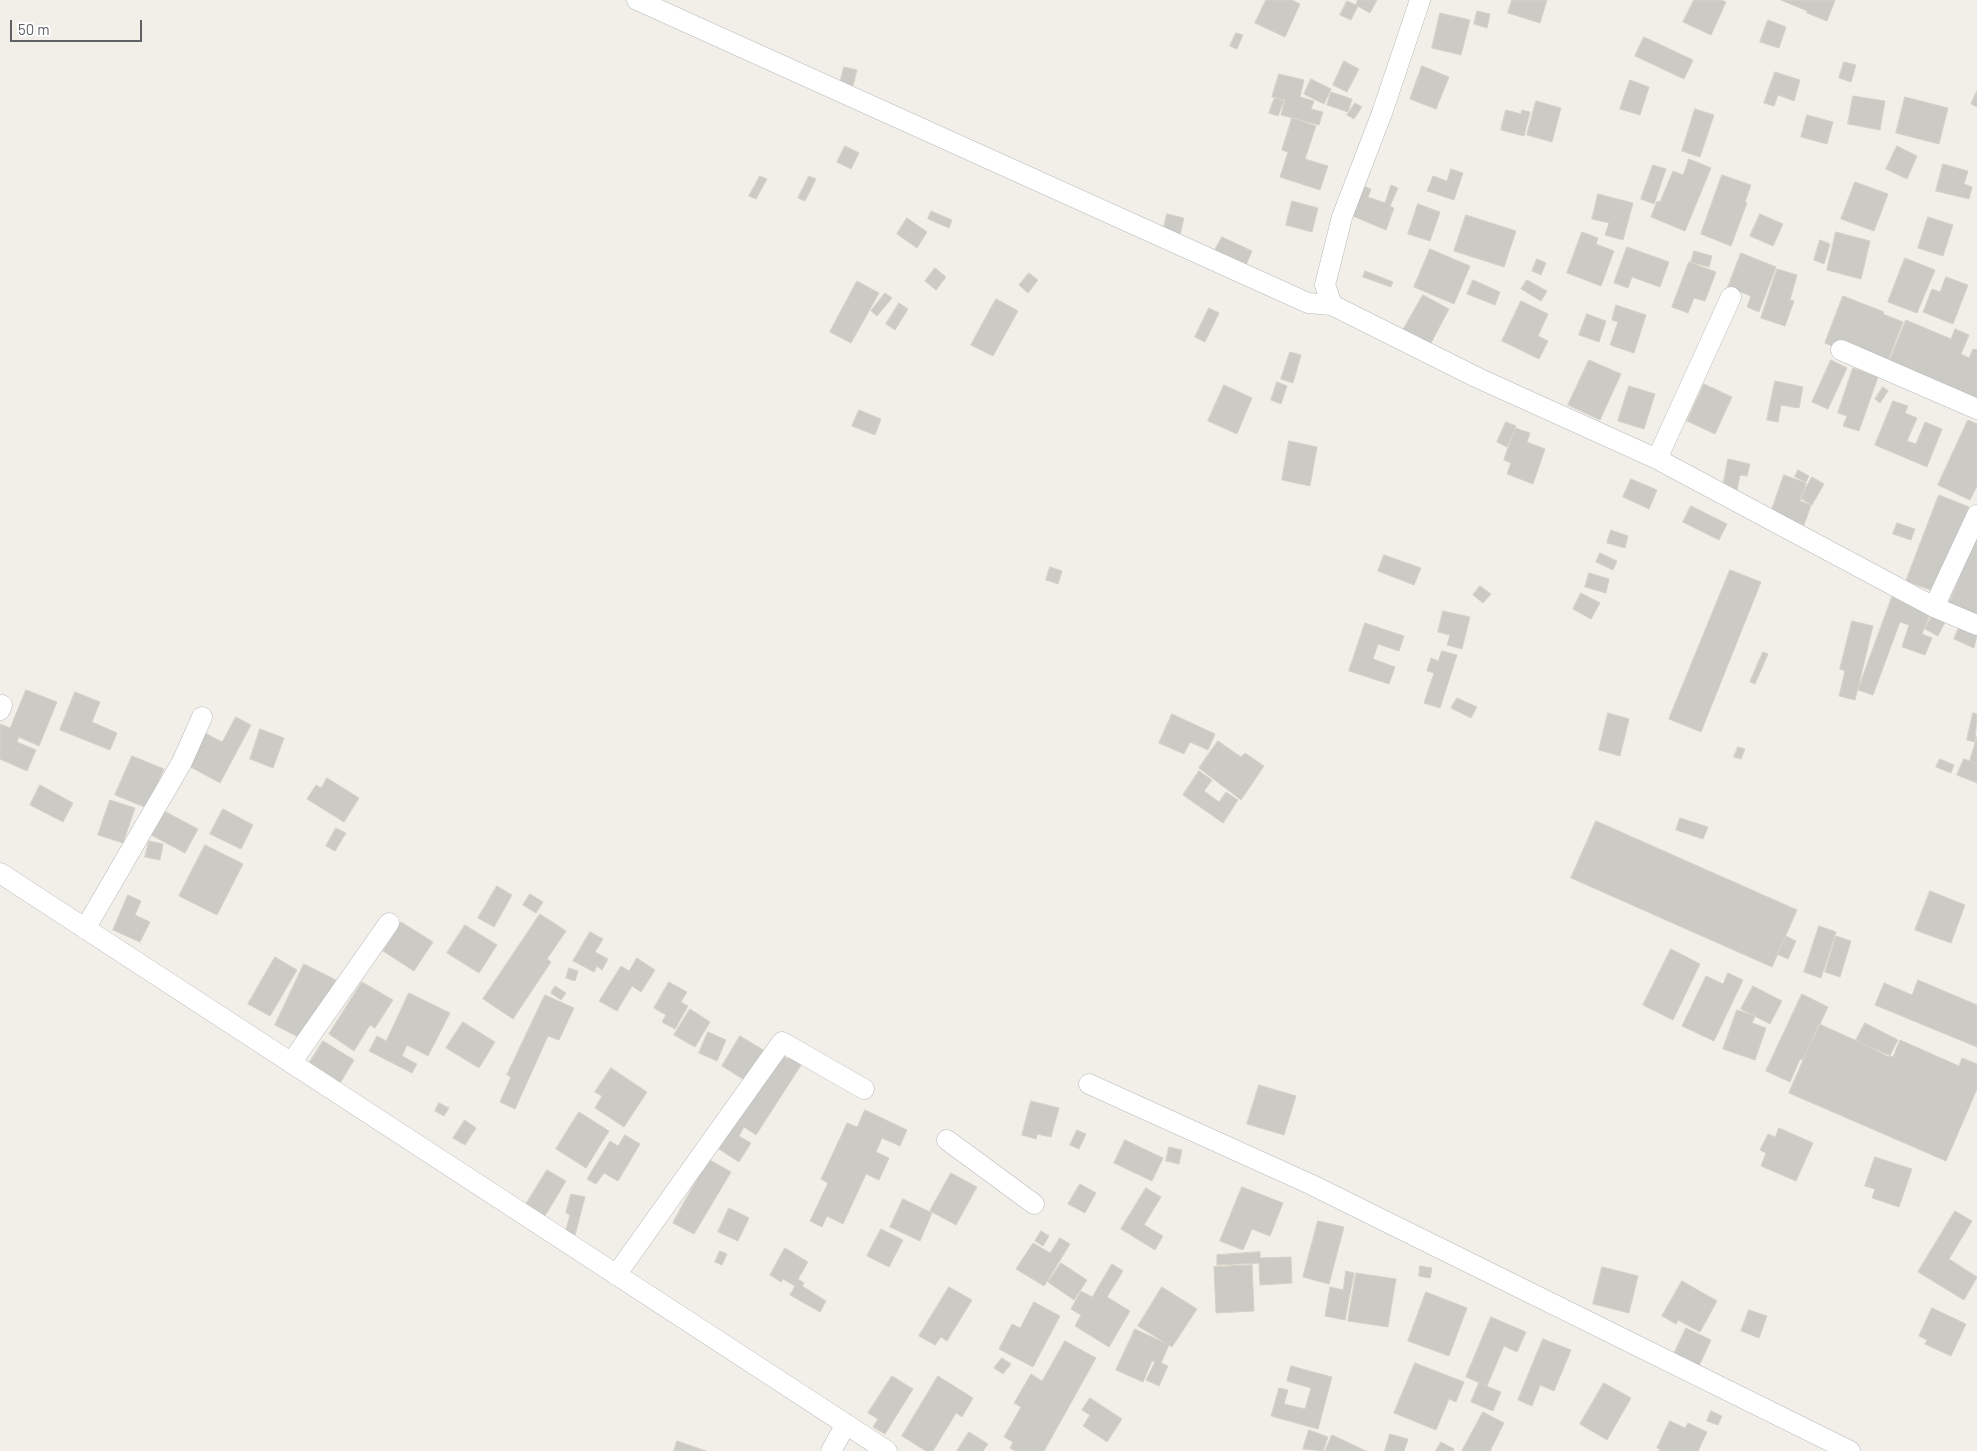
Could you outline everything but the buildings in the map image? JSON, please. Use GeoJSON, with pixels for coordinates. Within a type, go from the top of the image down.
{"type":"FeatureCollection","features":[{"type":"Feature","properties":{"kind":"street"},"geometry":{"type":"LineString","coordinates":[[637,0],[1308,303],[1332,305],[1478,378],[1657,459],[1934,608],[1977,625]]}},
{"type":"Feature","properties":{"kind":"street"},"geometry":{"type":"LineString","coordinates":[[1332,305],[1325,285],[1342,217],[1382,112],[1420,0]]}},
{"type":"Feature","properties":{"kind":"street"},"geometry":{"type":"LineString","coordinates":[[1657,459],[1731,297]]}},
{"type":"Feature","properties":{"kind":"street"},"geometry":{"type":"LineString","coordinates":[[1841,350],[1885,371],[1977,409]]}},
{"type":"Feature","properties":{"kind":"street"},"geometry":{"type":"LineString","coordinates":[[1934,608],[1977,515]]}},
{"type":"Feature","properties":{"kind":"street"},"geometry":{"type":"LineString","coordinates":[[85,929],[182,762],[202,717]]}},
{"type":"Feature","properties":{"kind":"street"},"geometry":{"type":"LineString","coordinates":[[0,873],[887,1451]]}},
{"type":"Feature","properties":{"kind":"street"},"geometry":{"type":"LineString","coordinates":[[291,1063],[389,923]]}},
{"type":"Feature","properties":{"kind":"street"},"geometry":{"type":"LineString","coordinates":[[616,1274],[782,1042],[864,1090]]}},
{"type":"Feature","properties":{"kind":"street"},"geometry":{"type":"LineString","coordinates":[[1089,1084],[1310,1184],[1850,1451]]}},
{"type":"Feature","properties":{"kind":"street"},"geometry":{"type":"LineString","coordinates":[[948,1140],[1034,1204]]}},
{"type":"Feature","properties":{"kind":"street"},"geometry":{"type":"LineString","coordinates":[[831,1451],[846,1424]]}}]}
